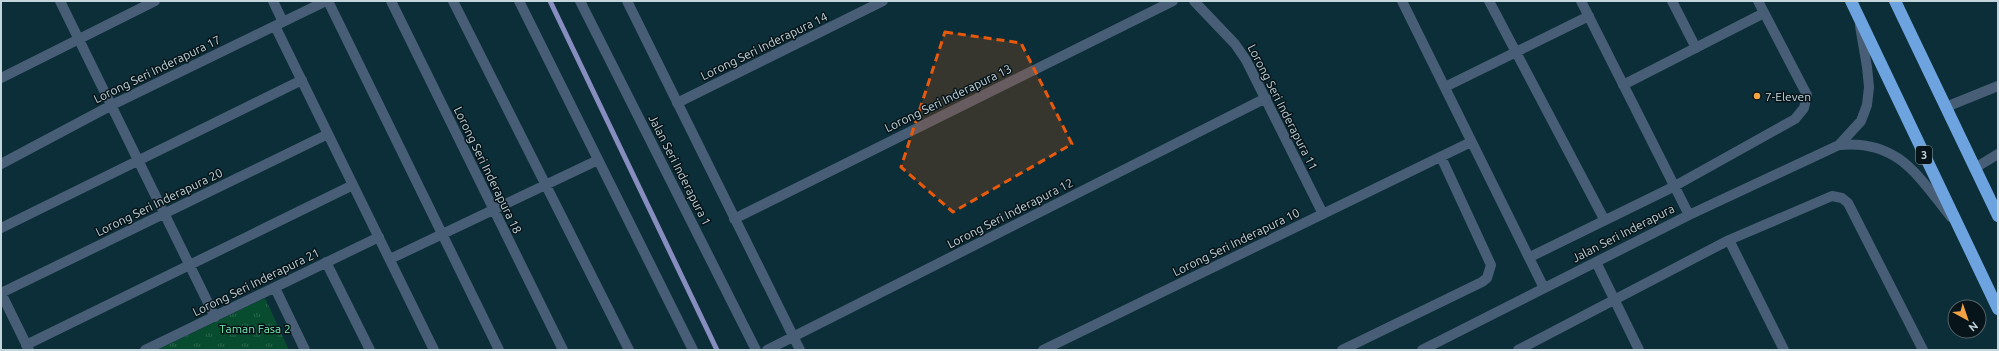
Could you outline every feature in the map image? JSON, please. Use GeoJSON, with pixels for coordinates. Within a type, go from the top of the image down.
{"type":"FeatureCollection","features":[{"type":"Feature","properties":{"kind":"highway","name":"3"},"geometry":{"type":"LineString","coordinates":[[1851,1],[1998,308]]}},
{"type":"Feature","properties":{"kind":"highway"},"geometry":{"type":"LineString","coordinates":[[1895,1],[1975,168],[1994,198],[1998,216]]}},
{"type":"Feature","properties":{"kind":"street"},"geometry":{"type":"LineString","coordinates":[[60,1],[215,316]]}},
{"type":"Feature","properties":{"kind":"street"},"geometry":{"type":"LineString","coordinates":[[1,78],[155,1]]}},
{"type":"Feature","properties":{"kind":"street"},"geometry":{"type":"LineString","coordinates":[[273,1],[279,24],[302,80],[434,350]]}},
{"type":"Feature","properties":{"kind":"street"},"geometry":{"type":"LineString","coordinates":[[327,1],[499,350]]}},
{"type":"Feature","properties":{"kind":"street","name":"Lorong Seri Inderapura 17"},"geometry":{"type":"LineString","coordinates":[[1,164],[112,105],[327,1]]}},
{"type":"Feature","properties":{"kind":"street","name":"Lorong Seri Inderapura 18"},"geometry":{"type":"LineString","coordinates":[[391,1],[563,350]]}},
{"type":"Feature","properties":{"kind":"street"},"geometry":{"type":"LineString","coordinates":[[453,1],[629,350]]}},
{"type":"Feature","properties":{"kind":"street"},"geometry":{"type":"LineString","coordinates":[[519,1],[693,350]]}},
{"type":"Feature","properties":{"kind":"street","name":"Jalan Seri Inderapura 1"},"geometry":{"type":"LineString","coordinates":[[580,1],[756,350]]}},
{"type":"Feature","properties":{"kind":"street"},"geometry":{"type":"LineString","coordinates":[[627,1],[800,350]]}},
{"type":"Feature","properties":{"kind":"street","name":"Lorong Seri Inderapura 14"},"geometry":{"type":"LineString","coordinates":[[677,103],[883,1]]}},
{"type":"Feature","properties":{"kind":"street","name":"Lorong Seri Inderapura 13"},"geometry":{"type":"LineString","coordinates":[[734,219],[1173,1]]}},
{"type":"Feature","properties":{"kind":"street","name":"Lorong Seri Inderapura 11"},"geometry":{"type":"LineString","coordinates":[[1194,1],[1235,44],[1246,60],[1323,214]]}},
{"type":"Feature","properties":{"kind":"street"},"geometry":{"type":"LineString","coordinates":[[1402,1],[1544,288]]}},
{"type":"Feature","properties":{"kind":"street"},"geometry":{"type":"LineString","coordinates":[[1489,1],[1604,219]]}},
{"type":"Feature","properties":{"kind":"street"},"geometry":{"type":"LineString","coordinates":[[1581,1],[1673,186],[1689,215]]}},
{"type":"Feature","properties":{"kind":"street"},"geometry":{"type":"LineString","coordinates":[[1672,1],[1696,48]]}},
{"type":"Feature","properties":{"kind":"street"},"geometry":{"type":"LineString","coordinates":[[1530,257],[1673,186],[1795,119],[1804,108],[1807,95],[1758,1]]}},
{"type":"Feature","properties":{"kind":"street"},"geometry":{"type":"LineString","coordinates":[[1623,85],[1764,14]]}},
{"type":"Feature","properties":{"kind":"street"},"geometry":{"type":"LineString","coordinates":[[1839,144],[1860,121],[1867,105],[1869,87],[1867,66],[1857,15]]}},
{"type":"Feature","properties":{"kind":"street"},"geometry":{"type":"LineString","coordinates":[[1444,87],[1589,16]]}},
{"type":"Feature","properties":{"kind":"street"},"geometry":{"type":"LineString","coordinates":[[1,228],[302,80]]}},
{"type":"Feature","properties":{"kind":"street"},"geometry":{"type":"LineString","coordinates":[[1946,107],[1998,86]]}},
{"type":"Feature","properties":{"kind":"street","name":"Lorong Seri Inderapura 12"},"geometry":{"type":"LineString","coordinates":[[767,350],[1266,98]]}},
{"type":"Feature","properties":{"kind":"street","name":"Lorong Seri Inderapura 20"},"geometry":{"type":"LineString","coordinates":[[1,293],[328,134]]}},
{"type":"Feature","properties":{"kind":"street","name":"Lorong Seri Inderapura 10"},"geometry":{"type":"LineString","coordinates":[[1042,350],[1471,142]]}},
{"type":"Feature","properties":{"kind":"street"},"geometry":{"type":"LineString","coordinates":[[1839,144],[1866,144],[1881,148],[1896,156],[1922,181],[1959,226]]}},
{"type":"Feature","properties":{"kind":"street","name":"Jalan Seri Inderapura"},"geometry":{"type":"LineString","coordinates":[[1422,350],[1689,215],[1839,144]]}},
{"type":"Feature","properties":{"kind":"street"},"geometry":{"type":"LineString","coordinates":[[1975,168],[1998,154]]}},
{"type":"Feature","properties":{"kind":"street"},"geometry":{"type":"LineString","coordinates":[[1342,350],[1482,282],[1490,272],[1491,265],[1441,157]]}},
{"type":"Feature","properties":{"kind":"street"},"geometry":{"type":"LineString","coordinates":[[390,259],[598,160]]}},
{"type":"Feature","properties":{"kind":"street"},"geometry":{"type":"LineString","coordinates":[[1,293],[28,348],[190,265],[353,185]]}},
{"type":"Feature","properties":{"kind":"street"},"geometry":{"type":"LineString","coordinates":[[1518,350],[1729,240],[1832,196],[1842,198],[1848,203],[1924,350]]}},
{"type":"Feature","properties":{"kind":"street","name":"Lorong Seri Inderapura 21"},"geometry":{"type":"LineString","coordinates":[[145,350],[379,237]]}},
{"type":"Feature","properties":{"kind":"street"},"geometry":{"type":"LineString","coordinates":[[1729,240],[1784,350]]}},
{"type":"Feature","properties":{"kind":"street"},"geometry":{"type":"LineString","coordinates":[[326,262],[370,350]]}},
{"type":"Feature","properties":{"kind":"street"},"geometry":{"type":"LineString","coordinates":[[1596,262],[1639,350]]}},
{"type":"Feature","properties":{"kind":"street"},"geometry":{"type":"LineString","coordinates":[[274,288],[305,350]]}},
{"type":"Feature","properties":{"kind":"highlighted area"},"geometry":{"type":"Polygon","coordinates":[[[945,32],[1021,43],[1072,144],[953,212],[901,167],[945,32]]]}},
{"type":"Feature","properties":{"kind":"green space","name":"Taman Fasa 2"},"geometry":{"type":"Polygon","coordinates":[[[265,298],[289,350],[157,350],[265,298]]]}},
{"type":"Feature","properties":{"kind":"waterway"},"geometry":{"type":"LineString","coordinates":[[550,1],[717,350]]}},
{"type":"Feature","properties":{"kind":"place","name":"7-Eleven"},"geometry":{"type":"Point","coordinates":[1757,96]}}]}
